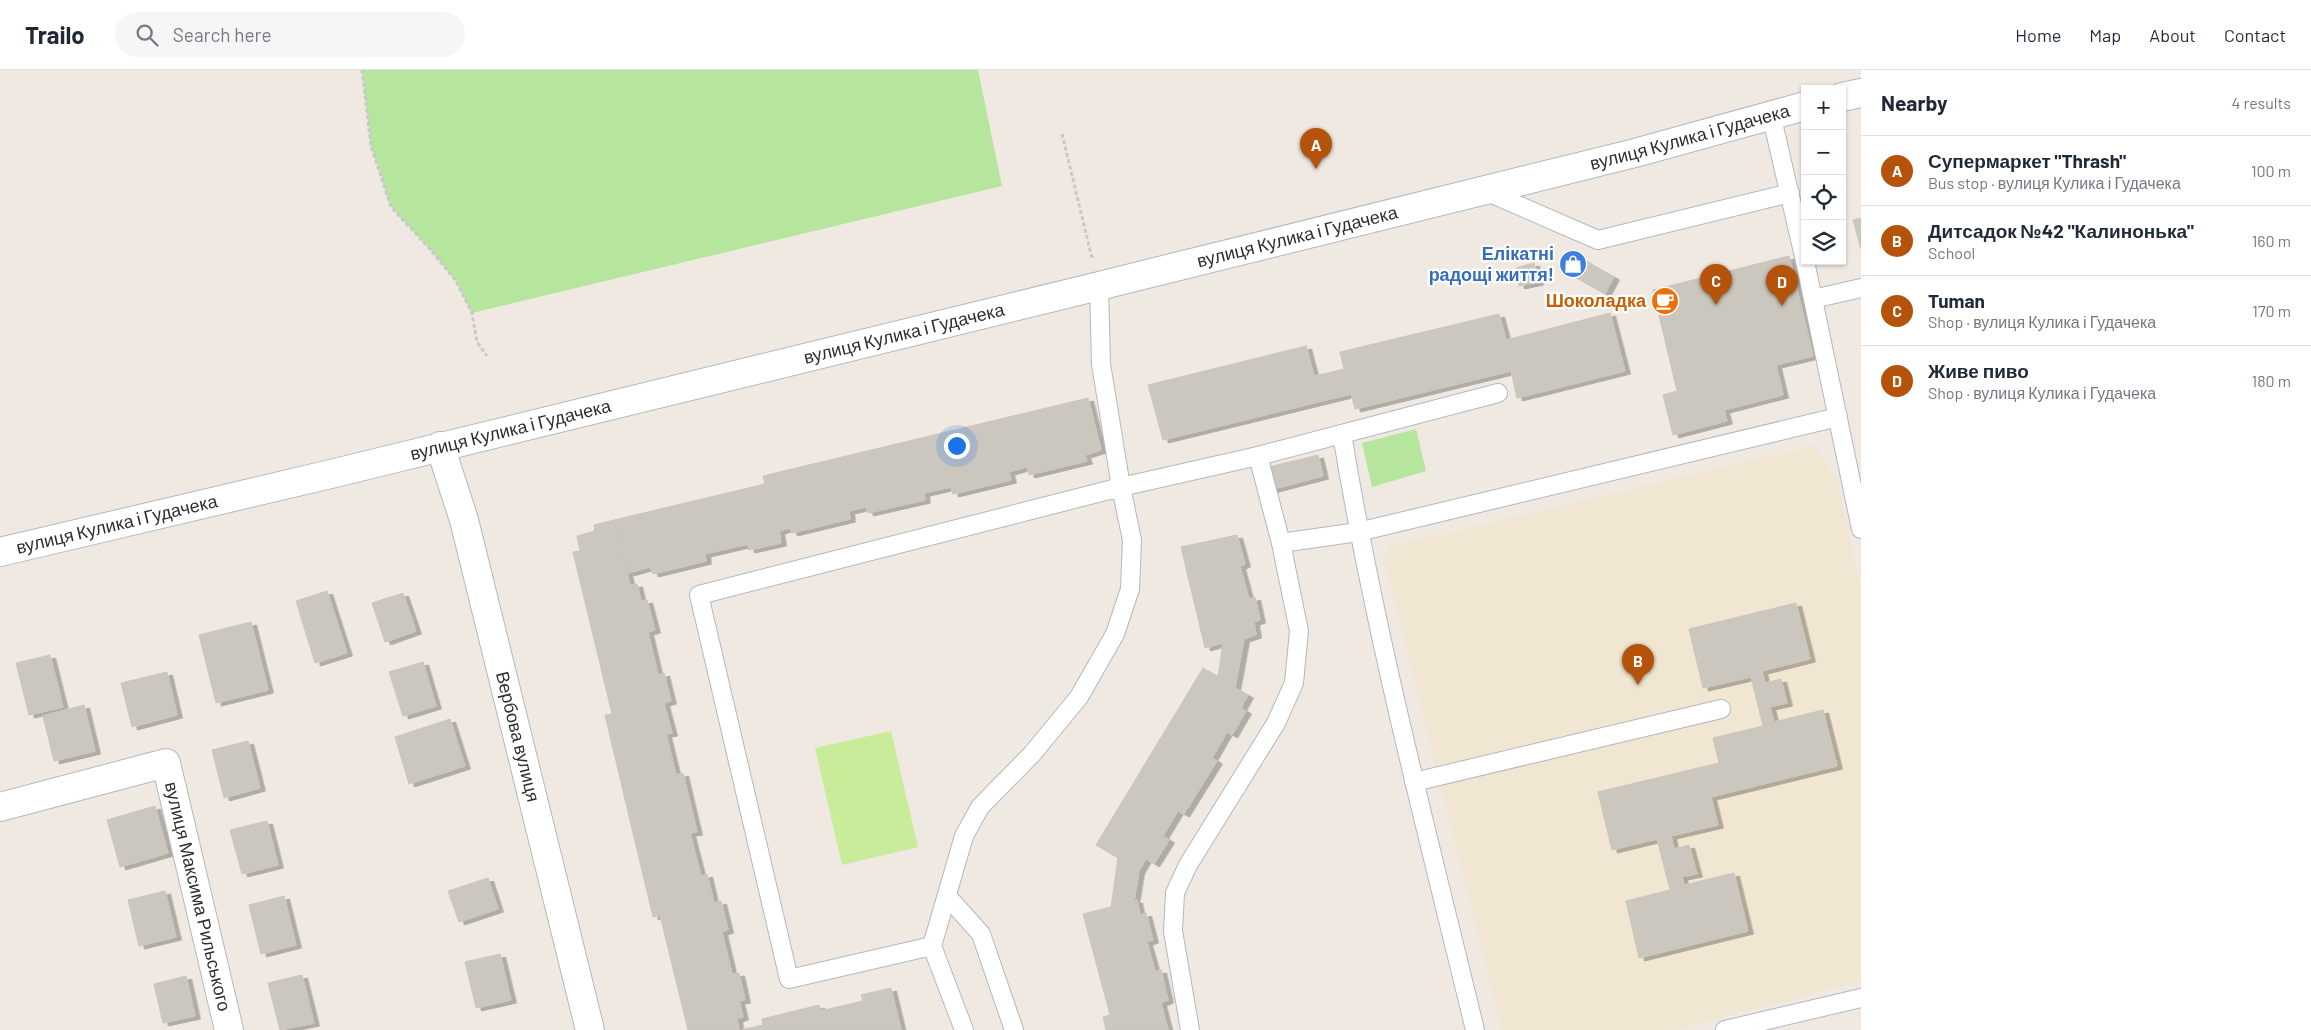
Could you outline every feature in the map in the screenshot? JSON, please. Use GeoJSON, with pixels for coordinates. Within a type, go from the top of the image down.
{"type":"FeatureCollection","features":[{"type":"Feature","properties":{"kind":"main road"},"geometry":{"type":"LineString","coordinates":[[1846,96],[1861,93]]}},
{"type":"Feature","properties":{"kind":"main road","name":"вулиця Кулика і Гудачека"},"geometry":{"type":"LineString","coordinates":[[0,552],[335,473],[1099,286],[1635,153],[1801,107]]}},
{"type":"Feature","properties":{"kind":"main road","name":"Вербова вулиця"},"geometry":{"type":"LineString","coordinates":[[440,446],[464,520],[590,1030]]}},
{"type":"Feature","properties":{"kind":"main road","name":"вулиця Максима Рильського"},"geometry":{"type":"LineString","coordinates":[[0,807],[166,762],[229,1030]]}},
{"type":"Feature","properties":{"kind":"lane"},"geometry":{"type":"LineString","coordinates":[[1771,114],[1801,243]]}},
{"type":"Feature","properties":{"kind":"lane"},"geometry":{"type":"LineString","coordinates":[[1482,190],[1598,240],[1790,193]]}},
{"type":"Feature","properties":{"kind":"lane"},"geometry":{"type":"LineString","coordinates":[[1806,265],[1861,529]]}},
{"type":"Feature","properties":{"kind":"lane"},"geometry":{"type":"LineString","coordinates":[[964,1030],[932,946],[964,836],[980,807],[1032,754],[1079,697],[1116,634],[1130,589],[1132,540],[1121,487],[1101,364],[1099,286]]}},
{"type":"Feature","properties":{"kind":"lane"},"geometry":{"type":"LineString","coordinates":[[1813,299],[1861,288]]}},
{"type":"Feature","properties":{"kind":"lane"},"geometry":{"type":"LineString","coordinates":[[932,946],[789,979],[699,595],[1121,487],[1258,456],[1498,393]]}},
{"type":"Feature","properties":{"kind":"lane"},"geometry":{"type":"LineString","coordinates":[[1281,544],[1358,532],[1838,417]]}},
{"type":"Feature","properties":{"kind":"lane"},"geometry":{"type":"LineString","coordinates":[[1342,434],[1358,532],[1414,782],[1475,1030]]}},
{"type":"Feature","properties":{"kind":"lane"},"geometry":{"type":"LineString","coordinates":[[1190,1030],[1173,931],[1175,893],[1188,865],[1206,839],[1276,723],[1294,683],[1299,630],[1281,544],[1258,456]]}},
{"type":"Feature","properties":{"kind":"lane"},"geometry":{"type":"LineString","coordinates":[[1414,782],[1721,709]]}},
{"type":"Feature","properties":{"kind":"lane"},"geometry":{"type":"LineString","coordinates":[[947,896],[981,934],[1014,1030]]}},
{"type":"Feature","properties":{"kind":"lane"},"geometry":{"type":"LineString","coordinates":[[1725,1030],[1861,998]]}},
{"type":"Feature","properties":{"kind":"path"},"geometry":{"type":"LineString","coordinates":[[362,70],[371,146],[391,207],[430,249],[456,281],[472,313],[476,342],[487,356]]}},
{"type":"Feature","properties":{"kind":"path"},"geometry":{"type":"LineString","coordinates":[[1062,134],[1099,286]]}},
{"type":"Feature","properties":{"kind":"shaded area"},"geometry":{"type":"Polygon","coordinates":[[[1815,446],[1838,480],[1861,593],[1861,981],[1673,1030],[1502,1030],[1384,559],[1390,547],[1815,446]]]}},
{"type":"Feature","properties":{"kind":"green space"},"geometry":{"type":"Polygon","coordinates":[[[362,70],[978,70],[1002,186],[472,313],[456,281],[430,249],[391,207],[371,146],[362,70]]]}},
{"type":"Feature","properties":{"kind":"green space"},"geometry":{"type":"Polygon","coordinates":[[[1416,429],[1426,471],[1372,487],[1362,443],[1416,429]]]}},
{"type":"Feature","properties":{"kind":"green space"},"geometry":{"type":"Polygon","coordinates":[[[891,731],[918,847],[842,865],[815,748],[891,731]]]}},
{"type":"Feature","properties":{"kind":"building"},"geometry":{"type":"Polygon","coordinates":[[[1861,218],[1861,249],[1853,220],[1861,218]]]}},
{"type":"Feature","properties":{"kind":"building"},"geometry":{"type":"Polygon","coordinates":[[[1568,251],[1614,277],[1605,294],[1559,268],[1568,251]]]}},
{"type":"Feature","properties":{"kind":"building"},"geometry":{"type":"Polygon","coordinates":[[[1789,256],[1813,356],[1776,365],[1783,395],[1724,410],[1727,421],[1673,435],[1663,395],[1677,391],[1653,290],[1789,256]]]}},
{"type":"Feature","properties":{"kind":"building"},"geometry":{"type":"Polygon","coordinates":[[[1534,263],[1538,282],[1519,286],[1516,268],[1534,263]]]}},
{"type":"Feature","properties":{"kind":"building"},"geometry":{"type":"Polygon","coordinates":[[[1610,313],[1625,371],[1517,398],[1511,371],[1355,409],[1351,394],[1163,440],[1148,385],[1306,346],[1314,376],[1344,369],[1340,352],[1499,314],[1506,340],[1610,313]]]}},
{"type":"Feature","properties":{"kind":"building"},"geometry":{"type":"Polygon","coordinates":[[[1088,398],[1101,450],[1085,455],[1087,461],[1029,475],[1027,467],[1009,472],[1011,480],[953,494],[951,487],[924,493],[925,500],[868,513],[866,507],[849,511],[850,519],[792,533],[790,528],[779,531],[781,543],[749,550],[748,544],[705,554],[706,561],[653,574],[650,567],[628,573],[614,520],[765,484],[763,476],[1088,398]]]}},
{"type":"Feature","properties":{"kind":"building"},"geometry":{"type":"Polygon","coordinates":[[[1318,455],[1323,476],[1270,490],[1265,468],[1318,455]]]}},
{"type":"Feature","properties":{"kind":"building"},"geometry":{"type":"Polygon","coordinates":[[[614,520],[630,585],[637,584],[641,601],[647,600],[655,630],[648,632],[658,675],[664,673],[671,701],[664,703],[672,733],[666,734],[676,775],[683,773],[697,832],[690,833],[701,876],[707,874],[714,903],[721,901],[728,930],[722,932],[732,974],[739,973],[745,1000],[739,1001],[743,1017],[737,1019],[739,1030],[688,1030],[660,915],[653,917],[605,715],[612,714],[573,552],[580,551],[577,536],[595,531],[594,525],[614,520]]]}},
{"type":"Feature","properties":{"kind":"building"},"geometry":{"type":"Polygon","coordinates":[[[1237,535],[1245,564],[1240,566],[1249,599],[1255,597],[1260,620],[1254,622],[1256,635],[1244,639],[1235,688],[1248,695],[1241,708],[1246,711],[1232,735],[1227,732],[1212,758],[1217,761],[1184,814],[1178,811],[1163,836],[1169,840],[1154,864],[1146,859],[1139,871],[1134,901],[1137,900],[1140,915],[1146,913],[1153,940],[1147,942],[1155,971],[1161,970],[1168,1000],[1161,1003],[1168,1030],[1106,1030],[1103,1017],[1110,1015],[1083,914],[1111,907],[1118,858],[1096,845],[1203,668],[1218,677],[1223,643],[1205,648],[1181,547],[1237,535]]]}},
{"type":"Feature","properties":{"kind":"building"},"geometry":{"type":"Polygon","coordinates":[[[327,591],[347,653],[315,663],[296,601],[327,591]]]}},
{"type":"Feature","properties":{"kind":"building"},"geometry":{"type":"Polygon","coordinates":[[[403,593],[416,631],[385,642],[372,603],[403,593]]]}},
{"type":"Feature","properties":{"kind":"building"},"geometry":{"type":"Polygon","coordinates":[[[1796,603],[1810,659],[1762,671],[1765,683],[1781,679],[1787,703],[1770,707],[1774,722],[1823,710],[1837,766],[1711,797],[1718,825],[1671,836],[1674,849],[1689,845],[1697,874],[1682,877],[1684,885],[1734,873],[1748,931],[1639,958],[1626,901],[1670,890],[1657,839],[1612,850],[1598,792],[1719,763],[1713,738],[1763,726],[1751,677],[1703,688],[1689,629],[1796,603]]]}},
{"type":"Feature","properties":{"kind":"building"},"geometry":{"type":"Polygon","coordinates":[[[251,622],[268,690],[216,703],[199,635],[251,622]]]}},
{"type":"Feature","properties":{"kind":"building"},"geometry":{"type":"Polygon","coordinates":[[[50,655],[63,707],[29,715],[16,663],[50,655]]]}},
{"type":"Feature","properties":{"kind":"building"},"geometry":{"type":"Polygon","coordinates":[[[423,662],[436,706],[403,716],[389,672],[423,662]]]}},
{"type":"Feature","properties":{"kind":"building"},"geometry":{"type":"Polygon","coordinates":[[[167,672],[177,715],[132,727],[121,683],[167,672]]]}},
{"type":"Feature","properties":{"kind":"building"},"geometry":{"type":"Polygon","coordinates":[[[84,705],[95,751],[54,761],[43,716],[84,705]]]}},
{"type":"Feature","properties":{"kind":"building"},"geometry":{"type":"Polygon","coordinates":[[[450,719],[465,766],[409,784],[395,737],[450,719]]]}},
{"type":"Feature","properties":{"kind":"building"},"geometry":{"type":"Polygon","coordinates":[[[248,741],[260,788],[224,798],[212,750],[248,741]]]}},
{"type":"Feature","properties":{"kind":"building"},"geometry":{"type":"Polygon","coordinates":[[[155,806],[168,853],[120,867],[107,820],[155,806]]]}},
{"type":"Feature","properties":{"kind":"building"},"geometry":{"type":"Polygon","coordinates":[[[267,821],[278,865],[242,874],[230,830],[267,821]]]}},
{"type":"Feature","properties":{"kind":"building"},"geometry":{"type":"Polygon","coordinates":[[[488,878],[498,909],[459,922],[448,891],[488,878]]]}},
{"type":"Feature","properties":{"kind":"building"},"geometry":{"type":"Polygon","coordinates":[[[165,891],[176,937],[139,946],[128,900],[165,891]]]}},
{"type":"Feature","properties":{"kind":"building"},"geometry":{"type":"Polygon","coordinates":[[[284,896],[296,945],[261,954],[249,905],[284,896]]]}},
{"type":"Feature","properties":{"kind":"building"},"geometry":{"type":"Polygon","coordinates":[[[500,954],[511,1000],[476,1008],[465,962],[500,954]]]}},
{"type":"Feature","properties":{"kind":"building"},"geometry":{"type":"Polygon","coordinates":[[[302,975],[314,1023],[280,1030],[268,983],[302,975]]]}},
{"type":"Feature","properties":{"kind":"building"},"geometry":{"type":"Polygon","coordinates":[[[186,976],[195,1016],[163,1023],[154,984],[186,976]]]}},
{"type":"Feature","properties":{"kind":"building"},"geometry":{"type":"Polygon","coordinates":[[[891,988],[901,1030],[741,1030],[763,1025],[762,1019],[819,1005],[820,1011],[863,1001],[861,995],[891,988]]]}},
{"type":"Feature","properties":{"kind":"place","name":"Супермаркет \"Thrash\""},"geometry":{"type":"Point","coordinates":[1316,169]}},
{"type":"Feature","properties":{"kind":"place","name":"Елікатні радощі життя!"},"geometry":{"type":"Point","coordinates":[1573,264]}},
{"type":"Feature","properties":{"kind":"place","name":"Шоколадка"},"geometry":{"type":"Point","coordinates":[1665,301]}},
{"type":"Feature","properties":{"kind":"place","name":"Tuman"},"geometry":{"type":"Point","coordinates":[1716,305]}},
{"type":"Feature","properties":{"kind":"place","name":"Живе пиво"},"geometry":{"type":"Point","coordinates":[1782,306]}},
{"type":"Feature","properties":{"kind":"place","name":"Дитсадок №42 \"Калинонька\""},"geometry":{"type":"Point","coordinates":[1638,685]}}]}
